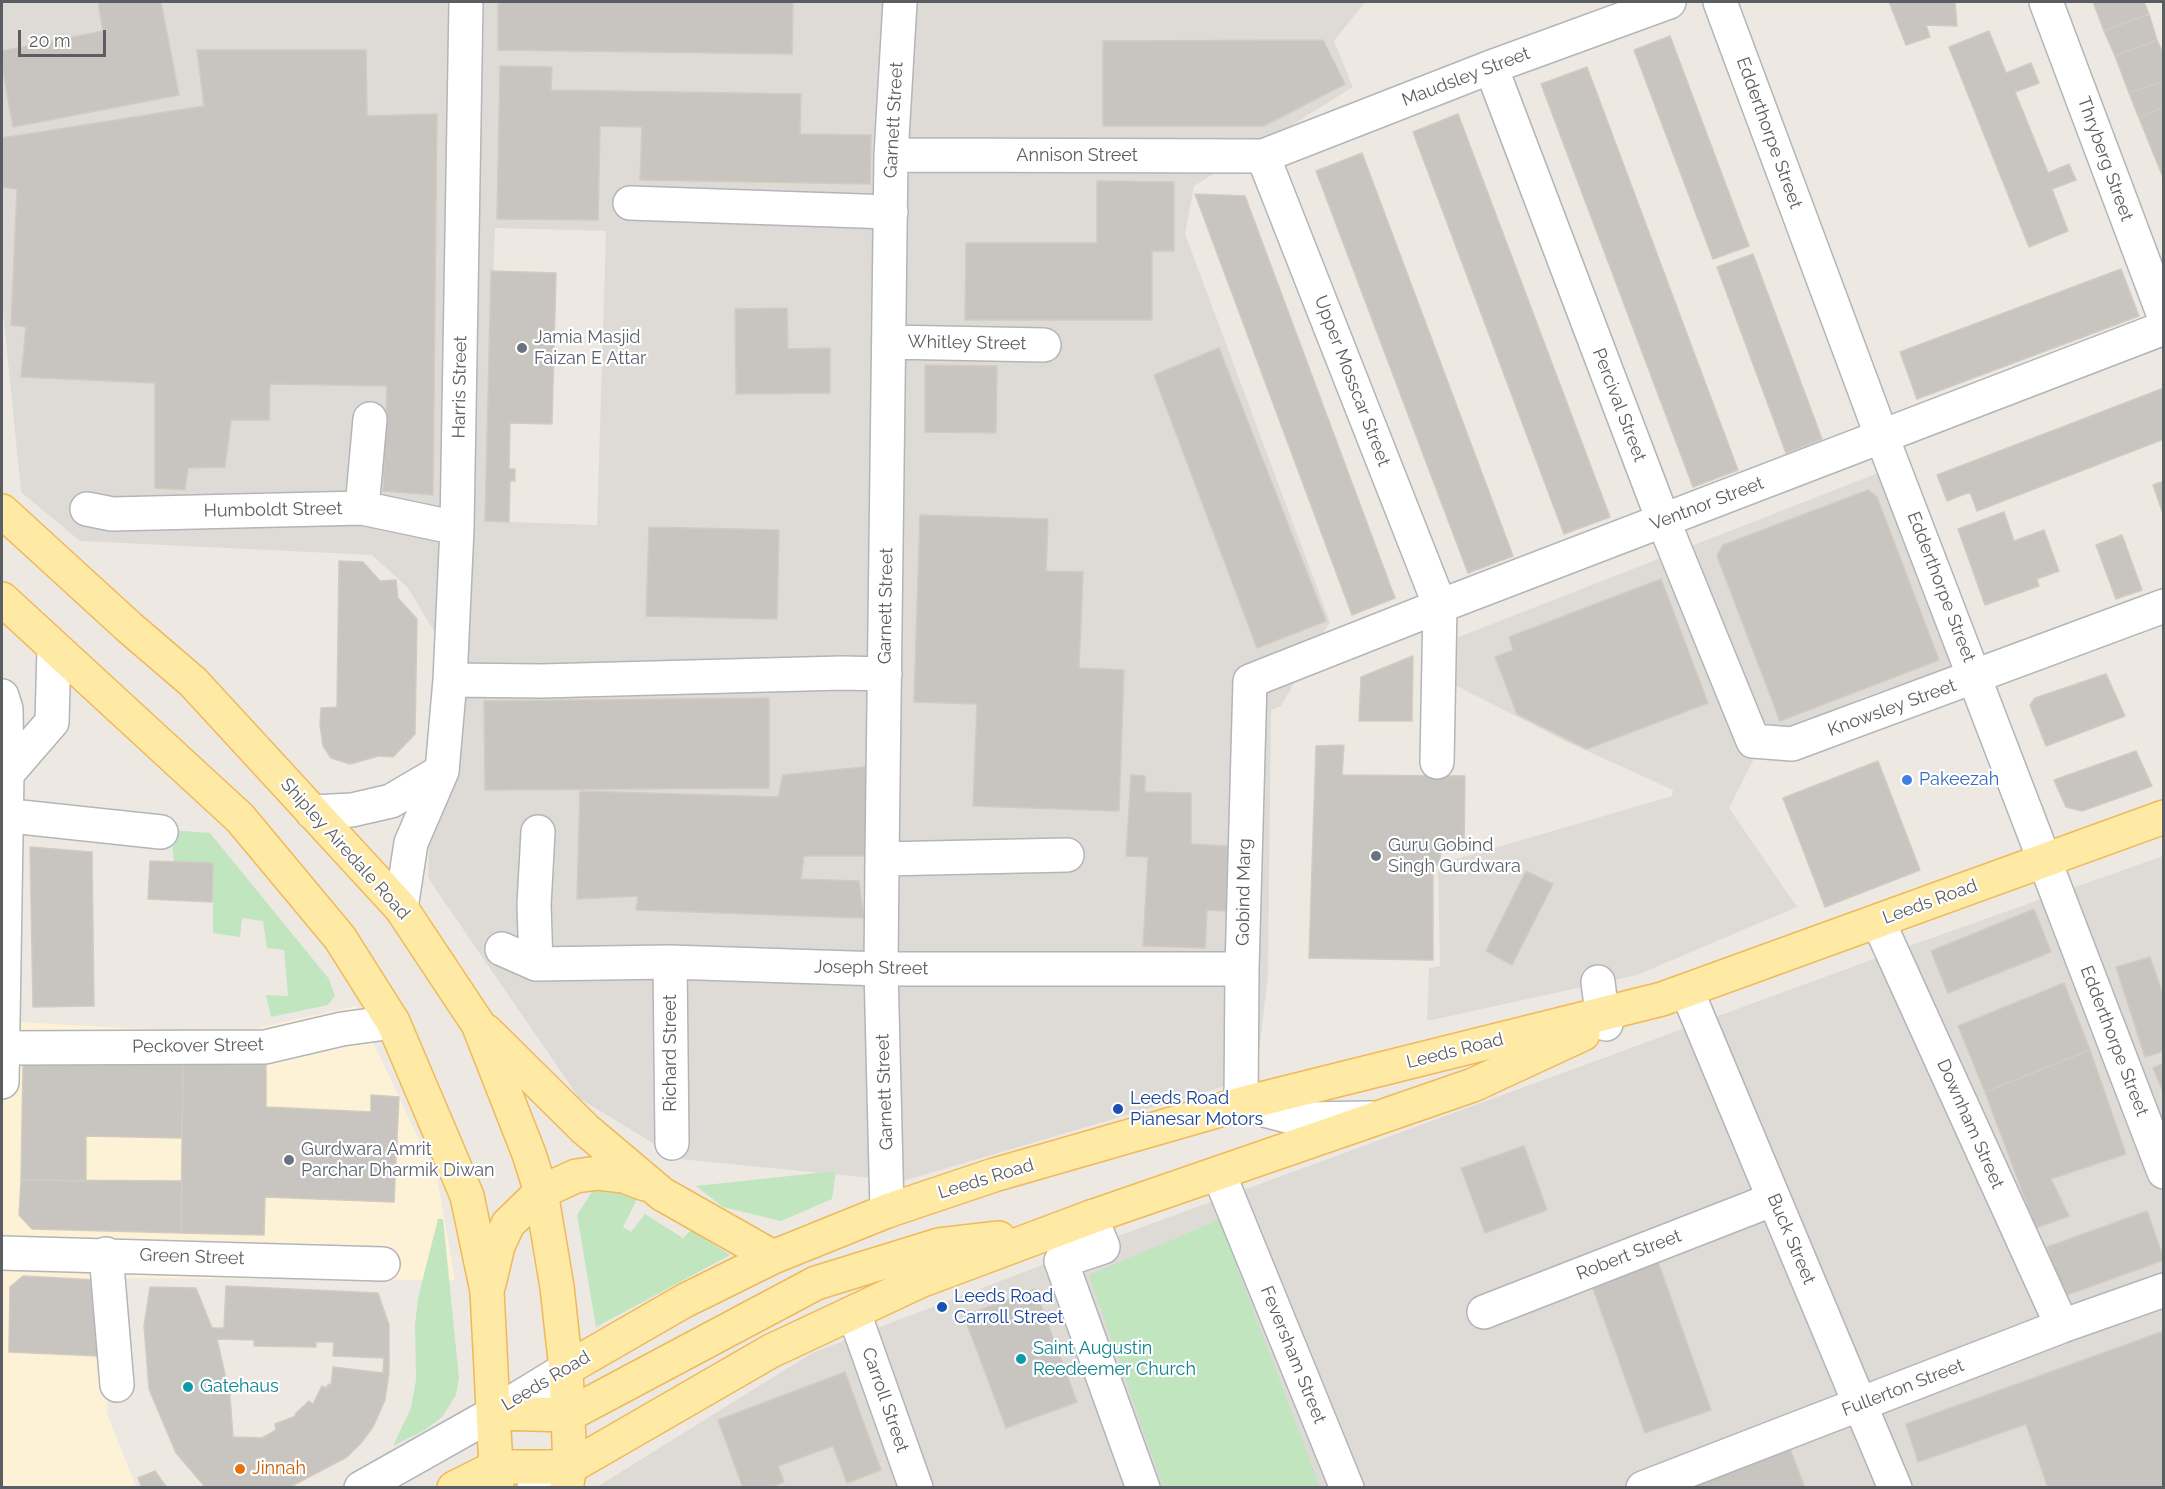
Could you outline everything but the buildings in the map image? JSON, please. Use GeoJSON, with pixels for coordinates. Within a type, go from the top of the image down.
{"type":"FeatureCollection","features":[{"type":"Feature","properties":{"kind":"main road","name":"Shipley Airedale Road"},"geometry":{"type":"LineString","coordinates":[[2,511],[193,682],[401,908],[478,1024],[529,1154],[541,1192],[557,1287],[566,1369],[568,1477]]}},
{"type":"Feature","properties":{"kind":"main road"},"geometry":{"type":"LineString","coordinates":[[2,599],[240,818],[340,938],[393,1022],[467,1196],[488,1291],[497,1477]]}},
{"type":"Feature","properties":{"kind":"main road","name":"Leeds Road"},"geometry":{"type":"LineString","coordinates":[[566,1369],[684,1301],[773,1257],[887,1211],[994,1175],[1241,1104],[1604,1019],[2163,817]]}},
{"type":"Feature","properties":{"kind":"main road","name":"Leeds Road"},"geometry":{"type":"LineString","coordinates":[[568,1477],[771,1351],[920,1281],[1091,1217],[1473,1085],[1604,1019]]}},
{"type":"Feature","properties":{"kind":"main road"},"geometry":{"type":"LineString","coordinates":[[478,1024],[585,1130],[662,1194]]}},
{"type":"Feature","properties":{"kind":"main road"},"geometry":{"type":"LineString","coordinates":[[488,1291],[498,1246],[508,1224],[541,1192],[576,1176],[598,1173],[624,1176],[644,1183],[773,1257]]}},
{"type":"Feature","properties":{"kind":"main road"},"geometry":{"type":"LineString","coordinates":[[494,1413],[568,1414],[816,1283],[939,1245],[1050,1233]]}},
{"type":"Feature","properties":{"kind":"main road"},"geometry":{"type":"LineString","coordinates":[[816,1283],[841,1295],[854,1313]]}},
{"type":"Feature","properties":{"kind":"main road"},"geometry":{"type":"LineString","coordinates":[[454,1488],[497,1477],[568,1477]]}},
{"type":"Feature","properties":{"kind":"street","name":"Harris Street"},"geometry":{"type":"LineString","coordinates":[[401,908],[411,843],[442,771],[450,680],[458,528],[466,2]]}},
{"type":"Feature","properties":{"kind":"street","name":"Garnett Street"},"geometry":{"type":"LineString","coordinates":[[887,1211],[881,969],[882,859],[891,155],[900,2]]}},
{"type":"Feature","properties":{"kind":"street","name":"Maudsley Street"},"geometry":{"type":"LineString","coordinates":[[1263,156],[1491,66],[1669,2]]}},
{"type":"Feature","properties":{"kind":"street","name":"Edderthorpe Street"},"geometry":{"type":"LineString","coordinates":[[1720,2],[1882,437],[2163,1172]]}},
{"type":"Feature","properties":{"kind":"street","name":"Thryberg Street"},"geometry":{"type":"LineString","coordinates":[[2046,2],[2163,316]]}},
{"type":"Feature","properties":{"kind":"street","name":"Percival Street"},"geometry":{"type":"LineString","coordinates":[[1491,66],[1663,520],[1753,741]]}},
{"type":"Feature","properties":{"kind":"street","name":"Annison Street"},"geometry":{"type":"LineString","coordinates":[[891,155],[1263,156]]}},
{"type":"Feature","properties":{"kind":"street","name":"Upper Mosscar Street"},"geometry":{"type":"LineString","coordinates":[[1263,156],[1440,606]]}},
{"type":"Feature","properties":{"kind":"street"},"geometry":{"type":"LineString","coordinates":[[630,203],[891,212]]}},
{"type":"Feature","properties":{"kind":"street","name":"Ventnor Street"},"geometry":{"type":"LineString","coordinates":[[1250,681],[2163,328]]}},
{"type":"Feature","properties":{"kind":"street","name":"Whitley Street"},"geometry":{"type":"LineString","coordinates":[[889,342],[1044,345]]}},
{"type":"Feature","properties":{"kind":"street"},"geometry":{"type":"LineString","coordinates":[[362,508],[370,419]]}},
{"type":"Feature","properties":{"kind":"street","name":"Humboldt Street"},"geometry":{"type":"LineString","coordinates":[[87,509],[112,514],[362,508],[458,528]]}},
{"type":"Feature","properties":{"kind":"street"},"geometry":{"type":"LineString","coordinates":[[1440,606],[1440,743]]}},
{"type":"Feature","properties":{"kind":"street","name":"Knowsley Street"},"geometry":{"type":"LineString","coordinates":[[1753,741],[1792,744],[1975,677],[2161,614]]}},
{"type":"Feature","properties":{"kind":"street"},"geometry":{"type":"LineString","coordinates":[[7,774],[52,722],[54,648]]}},
{"type":"Feature","properties":{"kind":"street"},"geometry":{"type":"LineString","coordinates":[[450,680],[541,681],[842,673],[885,674]]}},
{"type":"Feature","properties":{"kind":"street","name":"Gobind Marg"},"geometry":{"type":"LineString","coordinates":[[1241,1104],[1242,969],[1250,681]]}},
{"type":"Feature","properties":{"kind":"street"},"geometry":{"type":"LineString","coordinates":[[2,696],[6,709],[7,774],[4,815],[2,1082]]}},
{"type":"Feature","properties":{"kind":"street"},"geometry":{"type":"LineString","coordinates":[[312,812],[352,810],[391,801],[442,771]]}},
{"type":"Feature","properties":{"kind":"street"},"geometry":{"type":"LineString","coordinates":[[4,815],[161,832]]}},
{"type":"Feature","properties":{"kind":"street"},"geometry":{"type":"LineString","coordinates":[[536,964],[534,905],[538,832]]}},
{"type":"Feature","properties":{"kind":"street"},"geometry":{"type":"LineString","coordinates":[[882,859],[1067,855]]}},
{"type":"Feature","properties":{"kind":"street","name":"Downham Street"},"geometry":{"type":"LineString","coordinates":[[1878,921],[2062,1326]]}},
{"type":"Feature","properties":{"kind":"street","name":"Joseph Street"},"geometry":{"type":"LineString","coordinates":[[502,949],[536,964],[670,962],[881,969],[1242,969]]}},
{"type":"Feature","properties":{"kind":"street","name":"Richard Street"},"geometry":{"type":"LineString","coordinates":[[670,962],[672,1143]]}},
{"type":"Feature","properties":{"kind":"street"},"geometry":{"type":"LineString","coordinates":[[1598,982],[1604,1019]]}},
{"type":"Feature","properties":{"kind":"street","name":"Buck Street"},"geometry":{"type":"LineString","coordinates":[[1674,995],[1774,1198],[1894,1488]]}},
{"type":"Feature","properties":{"kind":"street","name":"Peckover Street"},"geometry":{"type":"LineString","coordinates":[[2,1048],[266,1047],[342,1029],[393,1022]]}},
{"type":"Feature","properties":{"kind":"street"},"geometry":{"type":"LineString","coordinates":[[1241,1104],[1299,1119],[1379,1118]]}},
{"type":"Feature","properties":{"kind":"street","name":"Feversham Street"},"geometry":{"type":"LineString","coordinates":[[1219,1174],[1347,1488]]}},
{"type":"Feature","properties":{"kind":"street","name":"Robert Street"},"geometry":{"type":"LineString","coordinates":[[1484,1312],[1774,1198]]}},
{"type":"Feature","properties":{"kind":"street"},"geometry":{"type":"LineString","coordinates":[[1091,1217],[1103,1246],[1061,1262],[1143,1488]]}},
{"type":"Feature","properties":{"kind":"street","name":"Green Street"},"geometry":{"type":"LineString","coordinates":[[2,1253],[106,1254],[383,1264]]}},
{"type":"Feature","properties":{"kind":"street"},"geometry":{"type":"LineString","coordinates":[[106,1254],[117,1385]]}},
{"type":"Feature","properties":{"kind":"street","name":"Fullerton Street"},"geometry":{"type":"LineString","coordinates":[[1644,1488],[2062,1326],[2163,1290]]}},
{"type":"Feature","properties":{"kind":"street","name":"Carroll Street"},"geometry":{"type":"LineString","coordinates":[[854,1313],[916,1488]]}},
{"type":"Feature","properties":{"kind":"street","name":"Leeds Road"},"geometry":{"type":"LineString","coordinates":[[362,1488],[566,1369]]}},
{"type":"Feature","properties":{"kind":"street","name":"Leeds Road"},"geometry":{"type":"LineString","coordinates":[[534,1488],[568,1477]]}},
{"type":"Feature","properties":{"kind":"shaded area"},"geometry":{"type":"Polygon","coordinates":[[[2,2],[1365,2],[1334,41],[1353,87],[1194,186],[1185,234],[1330,622],[1281,706],[1271,710],[1268,975],[1256,1077],[903,1181],[679,1159],[579,1098],[428,878],[437,636],[408,588],[372,555],[80,541],[21,492],[2,301],[2,2]],[[495,228],[485,521],[597,525],[606,231],[495,228]]]}},
{"type":"Feature","properties":{"kind":"shaded area"},"geometry":{"type":"Polygon","coordinates":[[[1878,473],[1957,666],[1861,698],[1757,753],[1729,808],[1797,907],[1637,975],[1427,1021],[1429,968],[1440,966],[1438,868],[1442,868],[1443,863],[1672,796],[1673,790],[1563,740],[1449,682],[1446,642],[1878,473]]]}},
{"type":"Feature","properties":{"kind":"shaded area"},"geometry":{"type":"Polygon","coordinates":[[[2163,856],[2163,1487],[595,1488],[812,1353],[1126,1233],[1909,946],[2163,856]]]}},
{"type":"Feature","properties":{"kind":"shaded area"},"geometry":{"type":"Polygon","coordinates":[[[356,1006],[437,1178],[455,1280],[113,1278],[107,1414],[136,1487],[2,1487],[2,1021],[231,1034],[356,1006]]]}},
{"type":"Feature","properties":{"kind":"green space"},"geometry":{"type":"Polygon","coordinates":[[[171,830],[210,833],[329,979],[335,996],[328,1005],[271,1017],[266,995],[288,996],[284,950],[267,948],[263,921],[242,918],[240,937],[213,933],[213,864],[174,862],[171,830]]]}},
{"type":"Feature","properties":{"kind":"green space"},"geometry":{"type":"Polygon","coordinates":[[[836,1171],[832,1199],[781,1221],[723,1207],[696,1186],[836,1171]]]}},
{"type":"Feature","properties":{"kind":"green space"},"geometry":{"type":"Polygon","coordinates":[[[595,1187],[638,1197],[623,1227],[631,1232],[645,1214],[683,1238],[691,1230],[730,1255],[596,1327],[577,1215],[595,1187]]]}},
{"type":"Feature","properties":{"kind":"green space"},"geometry":{"type":"Polygon","coordinates":[[[438,1219],[443,1219],[459,1378],[456,1395],[442,1417],[425,1430],[393,1446],[411,1408],[416,1380],[415,1325],[418,1298],[438,1219]]]}},
{"type":"Feature","properties":{"kind":"green space"},"geometry":{"type":"Polygon","coordinates":[[[1219,1220],[1320,1487],[1163,1487],[1089,1275],[1219,1220]]]}},
{"type":"Feature","properties":{"kind":"place","name":"Jamia Masjid Faizan E Attar"},"geometry":{"type":"Point","coordinates":[522,348]}},
{"type":"Feature","properties":{"kind":"place","name":"Pakeezah"},"geometry":{"type":"Point","coordinates":[1907,780]}},
{"type":"Feature","properties":{"kind":"place","name":"Guru Gobind Singh Gurdwara"},"geometry":{"type":"Point","coordinates":[1376,856]}},
{"type":"Feature","properties":{"kind":"place","name":"Leeds Road Pianesar Motors"},"geometry":{"type":"Point","coordinates":[1118,1109]}},
{"type":"Feature","properties":{"kind":"place","name":"Gurdwara Amrit Parchar Dharmik Diwan"},"geometry":{"type":"Point","coordinates":[289,1160]}},
{"type":"Feature","properties":{"kind":"place","name":"Leeds Road Carroll Street"},"geometry":{"type":"Point","coordinates":[942,1307]}},
{"type":"Feature","properties":{"kind":"place","name":"Saint Augustin Reedeemer Church"},"geometry":{"type":"Point","coordinates":[1021,1359]}},
{"type":"Feature","properties":{"kind":"place","name":"Gatehaus"},"geometry":{"type":"Point","coordinates":[188,1387]}},
{"type":"Feature","properties":{"kind":"place","name":"Jinnah"},"geometry":{"type":"Point","coordinates":[240,1469]}}]}
